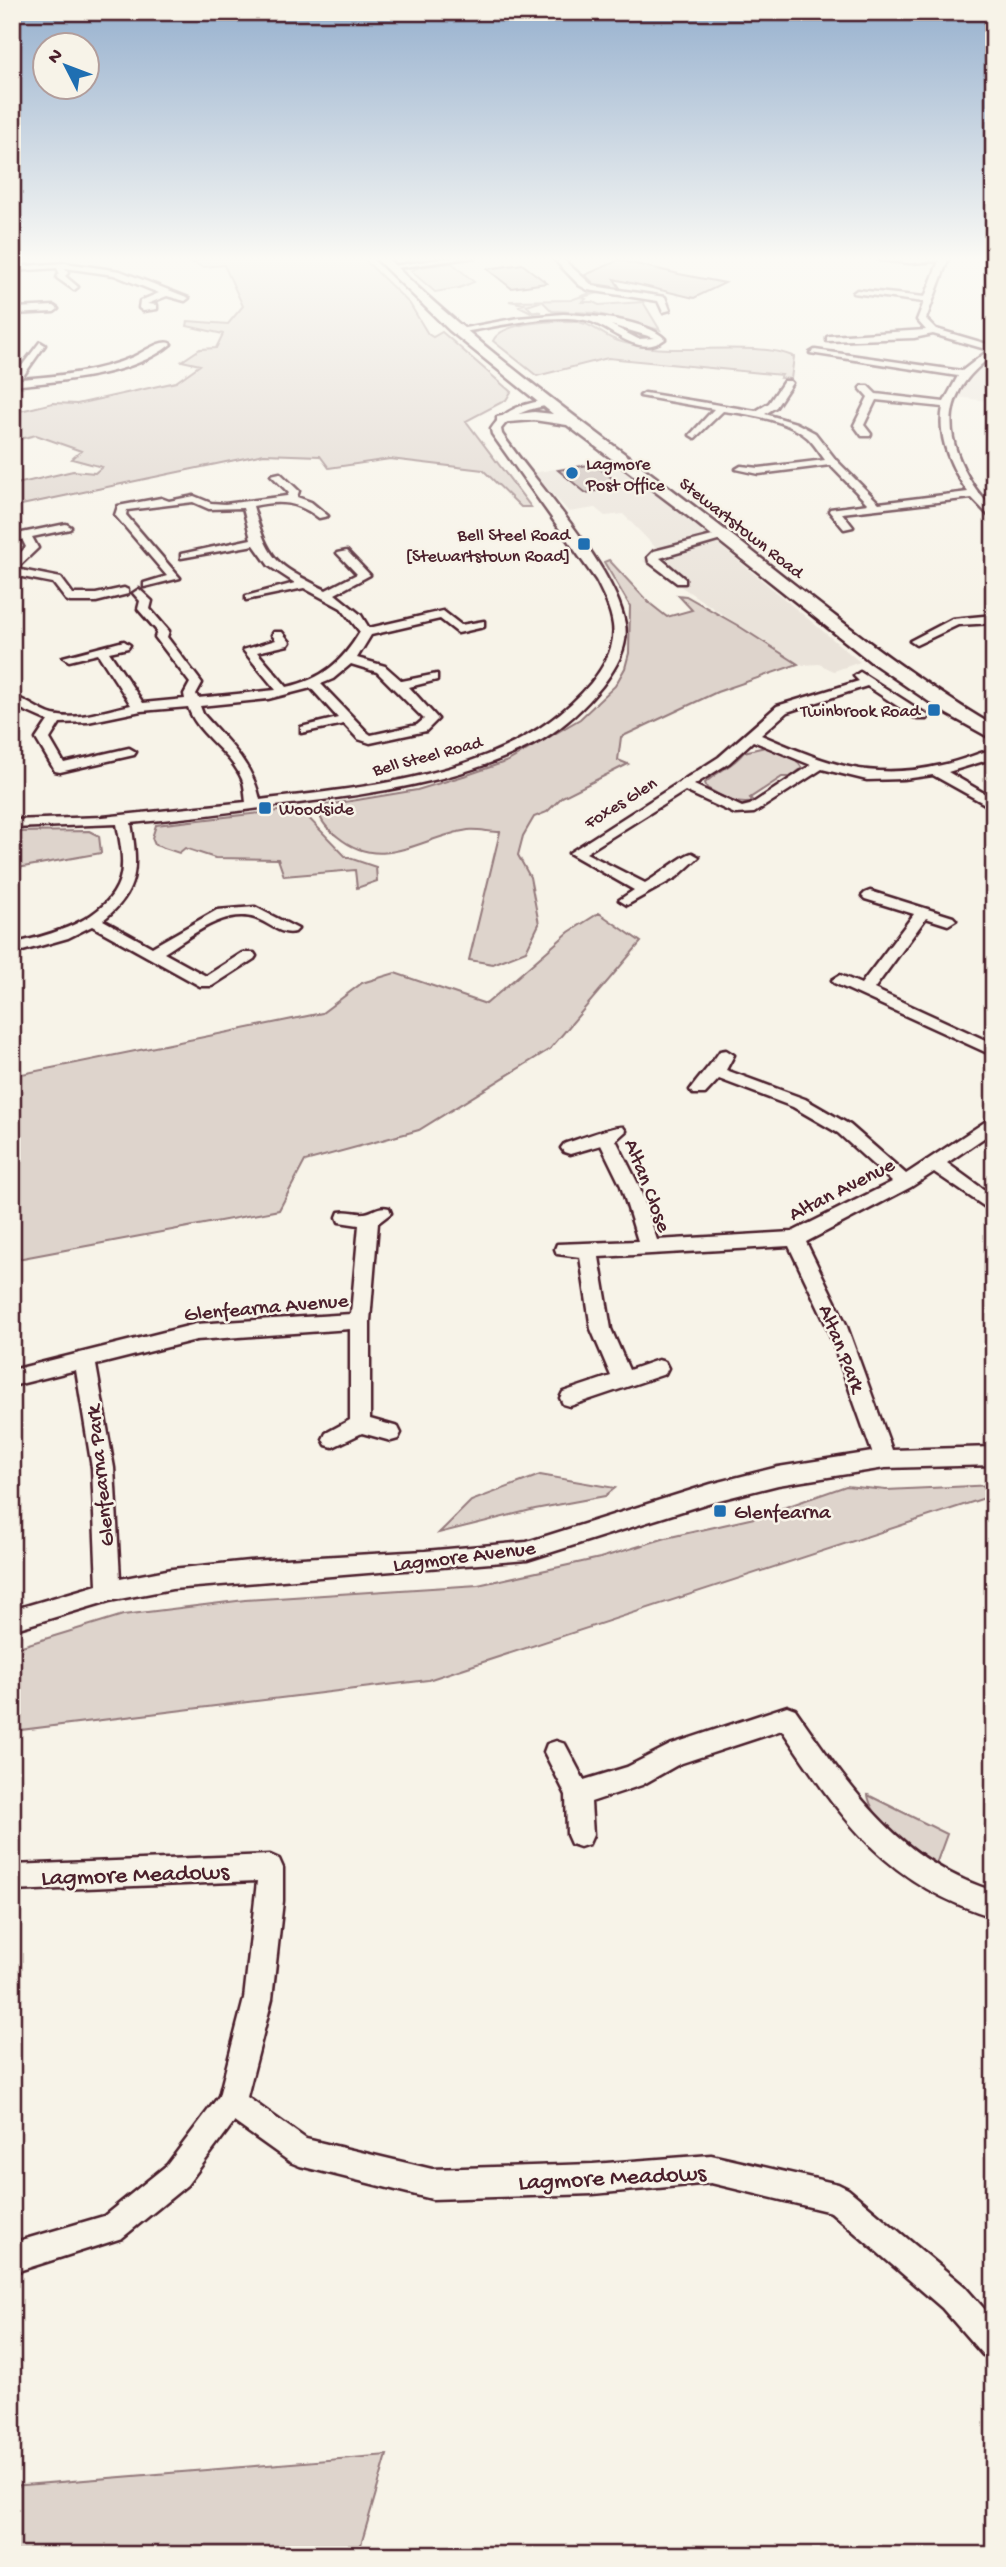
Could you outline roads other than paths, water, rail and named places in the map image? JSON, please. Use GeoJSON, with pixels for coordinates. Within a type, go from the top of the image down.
{"type":"FeatureCollection","features":[{"type":"Feature","properties":{"kind":"main road","name":"Stewartstown Road"},"geometry":{"type":"LineString","coordinates":[[515,377],[894,670],[994,734]]}},
{"type":"Feature","properties":{"kind":"main road"},"geometry":{"type":"LineString","coordinates":[[502,420],[534,416],[573,421]]}},
{"type":"Feature","properties":{"kind":"street"},"geometry":{"type":"LineString","coordinates":[[13,383],[67,377],[76,381],[62,388]]}},
{"type":"Feature","properties":{"kind":"street"},"geometry":{"type":"LineString","coordinates":[[963,377],[948,405],[948,442],[972,495],[994,518]]}},
{"type":"Feature","properties":{"kind":"street"},"geometry":{"type":"LineString","coordinates":[[758,414],[773,405],[787,383]]}},
{"type":"Feature","properties":{"kind":"street"},"geometry":{"type":"LineString","coordinates":[[864,387],[873,397],[948,405]]}},
{"type":"Feature","properties":{"kind":"street"},"geometry":{"type":"LineString","coordinates":[[645,396],[758,414],[793,425],[811,435],[832,462],[876,505]]}},
{"type":"Feature","properties":{"kind":"street"},"geometry":{"type":"LineString","coordinates":[[866,434],[859,425],[873,397]]}},
{"type":"Feature","properties":{"kind":"street"},"geometry":{"type":"LineString","coordinates":[[502,420],[516,411],[546,402]]}},
{"type":"Feature","properties":{"kind":"street"},"geometry":{"type":"LineString","coordinates":[[695,435],[706,419],[715,416],[721,407]]}},
{"type":"Feature","properties":{"kind":"street","name":"Bell Steel Road"},"geometry":{"type":"LineString","coordinates":[[12,824],[123,819],[351,793],[469,765],[542,732],[569,714],[599,685],[612,664],[619,640],[616,610],[609,593],[585,556],[502,443],[496,429],[502,420]]}},
{"type":"Feature","properties":{"kind":"street"},"geometry":{"type":"LineString","coordinates":[[741,469],[759,471],[832,462]]}},
{"type":"Feature","properties":{"kind":"street"},"geometry":{"type":"LineString","coordinates":[[276,475],[295,493],[291,498]]}},
{"type":"Feature","properties":{"kind":"street"},"geometry":{"type":"LineString","coordinates":[[849,527],[834,511],[972,495]]}},
{"type":"Feature","properties":{"kind":"street"},"geometry":{"type":"LineString","coordinates":[[12,572],[57,580],[70,598],[96,598],[124,592],[124,586],[130,583],[143,589],[174,578],[120,515],[122,508],[161,501],[168,504],[194,499],[202,505],[247,504],[291,498],[308,502],[323,516]]}},
{"type":"Feature","properties":{"kind":"street"},"geometry":{"type":"LineString","coordinates":[[12,700],[56,719],[93,718],[139,707],[195,703],[284,691],[314,684],[337,673],[361,647],[366,632],[360,617],[326,594],[282,571],[264,553],[257,541],[247,504]]}},
{"type":"Feature","properties":{"kind":"street"},"geometry":{"type":"LineString","coordinates":[[12,567],[32,548],[26,535],[65,527]]}},
{"type":"Feature","properties":{"kind":"street"},"geometry":{"type":"LineString","coordinates":[[681,581],[655,562],[654,557],[658,553],[724,536]]}},
{"type":"Feature","properties":{"kind":"street"},"geometry":{"type":"LineString","coordinates":[[185,556],[257,541]]}},
{"type":"Feature","properties":{"kind":"street"},"geometry":{"type":"LineString","coordinates":[[326,594],[364,575],[343,553]]}},
{"type":"Feature","properties":{"kind":"street"},"geometry":{"type":"LineString","coordinates":[[250,598],[304,584]]}},
{"type":"Feature","properties":{"kind":"street"},"geometry":{"type":"LineString","coordinates":[[143,589],[146,601],[144,608],[163,631],[161,637],[196,683],[190,694],[197,716],[234,757],[249,780],[254,805]]}},
{"type":"Feature","properties":{"kind":"street"},"geometry":{"type":"LineString","coordinates":[[366,632],[443,615],[458,629],[480,624]]}},
{"type":"Feature","properties":{"kind":"street"},"geometry":{"type":"LineString","coordinates":[[916,641],[956,622],[994,619]]}},
{"type":"Feature","properties":{"kind":"street"},"geometry":{"type":"LineString","coordinates":[[278,635],[284,642],[249,650],[284,691]]}},
{"type":"Feature","properties":{"kind":"street"},"geometry":{"type":"LineString","coordinates":[[69,657],[124,645]]}},
{"type":"Feature","properties":{"kind":"street"},"geometry":{"type":"LineString","coordinates":[[101,650],[139,707]]}},
{"type":"Feature","properties":{"kind":"street"},"geometry":{"type":"LineString","coordinates":[[314,684],[363,736],[370,739],[390,737],[421,728],[431,719],[428,712],[381,669],[350,660]]}},
{"type":"Feature","properties":{"kind":"street"},"geometry":{"type":"LineString","coordinates":[[400,685],[433,677]]}},
{"type":"Feature","properties":{"kind":"street","name":"Foxes Glen"},"geometry":{"type":"LineString","coordinates":[[644,889],[571,855],[724,760],[782,709],[863,679],[922,716]]}},
{"type":"Feature","properties":{"kind":"street"},"geometry":{"type":"LineString","coordinates":[[56,719],[43,740],[60,768],[129,752]]}},
{"type":"Feature","properties":{"kind":"street"},"geometry":{"type":"LineString","coordinates":[[306,730],[348,719]]}},
{"type":"Feature","properties":{"kind":"street"},"geometry":{"type":"LineString","coordinates":[[752,736],[820,765],[873,776],[936,771],[994,753]]}},
{"type":"Feature","properties":{"kind":"street","name":"Foxes Glen"},"geometry":{"type":"LineString","coordinates":[[684,785],[740,811],[754,809],[820,765]]}},
{"type":"Feature","properties":{"kind":"street"},"geometry":{"type":"LineString","coordinates":[[936,771],[976,797],[994,805]]}},
{"type":"Feature","properties":{"kind":"street"},"geometry":{"type":"LineString","coordinates":[[12,948],[36,943],[94,921],[121,894],[128,877],[123,819]]}},
{"type":"Feature","properties":{"kind":"street"},"geometry":{"type":"LineString","coordinates":[[627,900],[672,874],[692,857]]}},
{"type":"Feature","properties":{"kind":"street"},"geometry":{"type":"LineString","coordinates":[[870,896],[948,920]]}},
{"type":"Feature","properties":{"kind":"street"},"geometry":{"type":"LineString","coordinates":[[153,953],[217,915],[255,912],[290,929]]}},
{"type":"Feature","properties":{"kind":"street"},"geometry":{"type":"LineString","coordinates":[[865,990],[923,912]]}},
{"type":"Feature","properties":{"kind":"street"},"geometry":{"type":"LineString","coordinates":[[94,921],[206,982],[248,956]]}},
{"type":"Feature","properties":{"kind":"street"},"geometry":{"type":"LineString","coordinates":[[840,980],[994,1051]]}},
{"type":"Feature","properties":{"kind":"street"},"geometry":{"type":"LineString","coordinates":[[699,1090],[716,1072],[726,1055]]}},
{"type":"Feature","properties":{"kind":"street"},"geometry":{"type":"LineString","coordinates":[[716,1072],[799,1103],[844,1129],[905,1183]]}},
{"type":"Feature","properties":{"kind":"street","name":"Altan Avenue"},"geometry":{"type":"LineString","coordinates":[[564,1249],[589,1251],[795,1239],[905,1183],[994,1122]]}},
{"type":"Feature","properties":{"kind":"street","name":"Altan Close"},"geometry":{"type":"LineString","coordinates":[[570,1149],[612,1134],[650,1248]]}},
{"type":"Feature","properties":{"kind":"street"},"geometry":{"type":"LineString","coordinates":[[935,1163],[994,1207]]}},
{"type":"Feature","properties":{"kind":"street"},"geometry":{"type":"LineString","coordinates":[[346,1217],[375,1216],[360,1321],[360,1424]]}},
{"type":"Feature","properties":{"kind":"street","name":"Altan Park"},"geometry":{"type":"LineString","coordinates":[[795,1239],[836,1324],[885,1459]]}},
{"type":"Feature","properties":{"kind":"street"},"geometry":{"type":"LineString","coordinates":[[589,1251],[601,1329],[623,1380]]}},
{"type":"Feature","properties":{"kind":"street","name":"Glenfearna Avenue"},"geometry":{"type":"LineString","coordinates":[[12,1378],[197,1332],[360,1321]]}},
{"type":"Feature","properties":{"kind":"street","name":"Glenfearna Park"},"geometry":{"type":"LineString","coordinates":[[85,1361],[103,1468],[109,1591]]}},
{"type":"Feature","properties":{"kind":"street"},"geometry":{"type":"LineString","coordinates":[[570,1398],[658,1367]]}},
{"type":"Feature","properties":{"kind":"street"},"geometry":{"type":"LineString","coordinates":[[333,1439],[360,1424],[391,1433]]}},
{"type":"Feature","properties":{"kind":"street","name":"Lagmore Avenue"},"geometry":{"type":"LineString","coordinates":[[12,1620],[109,1591],[172,1579],[527,1551],[778,1476],[885,1459],[994,1456]]}},
{"type":"Feature","properties":{"kind":"street"},"geometry":{"type":"LineString","coordinates":[[578,1794],[633,1777],[672,1755],[787,1717],[841,1797],[919,1874],[970,1900],[994,1904]]}},
{"type":"Feature","properties":{"kind":"street"},"geometry":{"type":"LineString","coordinates":[[556,1752],[578,1794],[580,1835]]}},
{"type":"Feature","properties":{"kind":"street","name":"Lagmore Meadows"},"geometry":{"type":"LineString","coordinates":[[12,1878],[271,1868],[270,1901],[258,1999],[231,2103],[177,2175],[112,2228],[12,2258]]}},
{"type":"Feature","properties":{"kind":"street","name":"Lagmore Meadows"},"geometry":{"type":"LineString","coordinates":[[231,2103],[300,2152],[432,2184],[593,2179],[711,2169],[838,2199],[953,2297],[994,2344]]}},
{"type":"Feature","properties":{"kind":"place","name":"Lagmore Post Office"},"geometry":{"type":"Point","coordinates":[572,473]}},
{"type":"Feature","properties":{"kind":"place","name":"Bell Steel Road [Stewartstown Road]"},"geometry":{"type":"Point","coordinates":[584,544]}},
{"type":"Feature","properties":{"kind":"place","name":"Twinbrook Road"},"geometry":{"type":"Point","coordinates":[934,710]}},
{"type":"Feature","properties":{"kind":"place","name":"Woodside"},"geometry":{"type":"Point","coordinates":[265,808]}},
{"type":"Feature","properties":{"kind":"place","name":"Glenfearna"},"geometry":{"type":"Point","coordinates":[720,1511]}}]}
